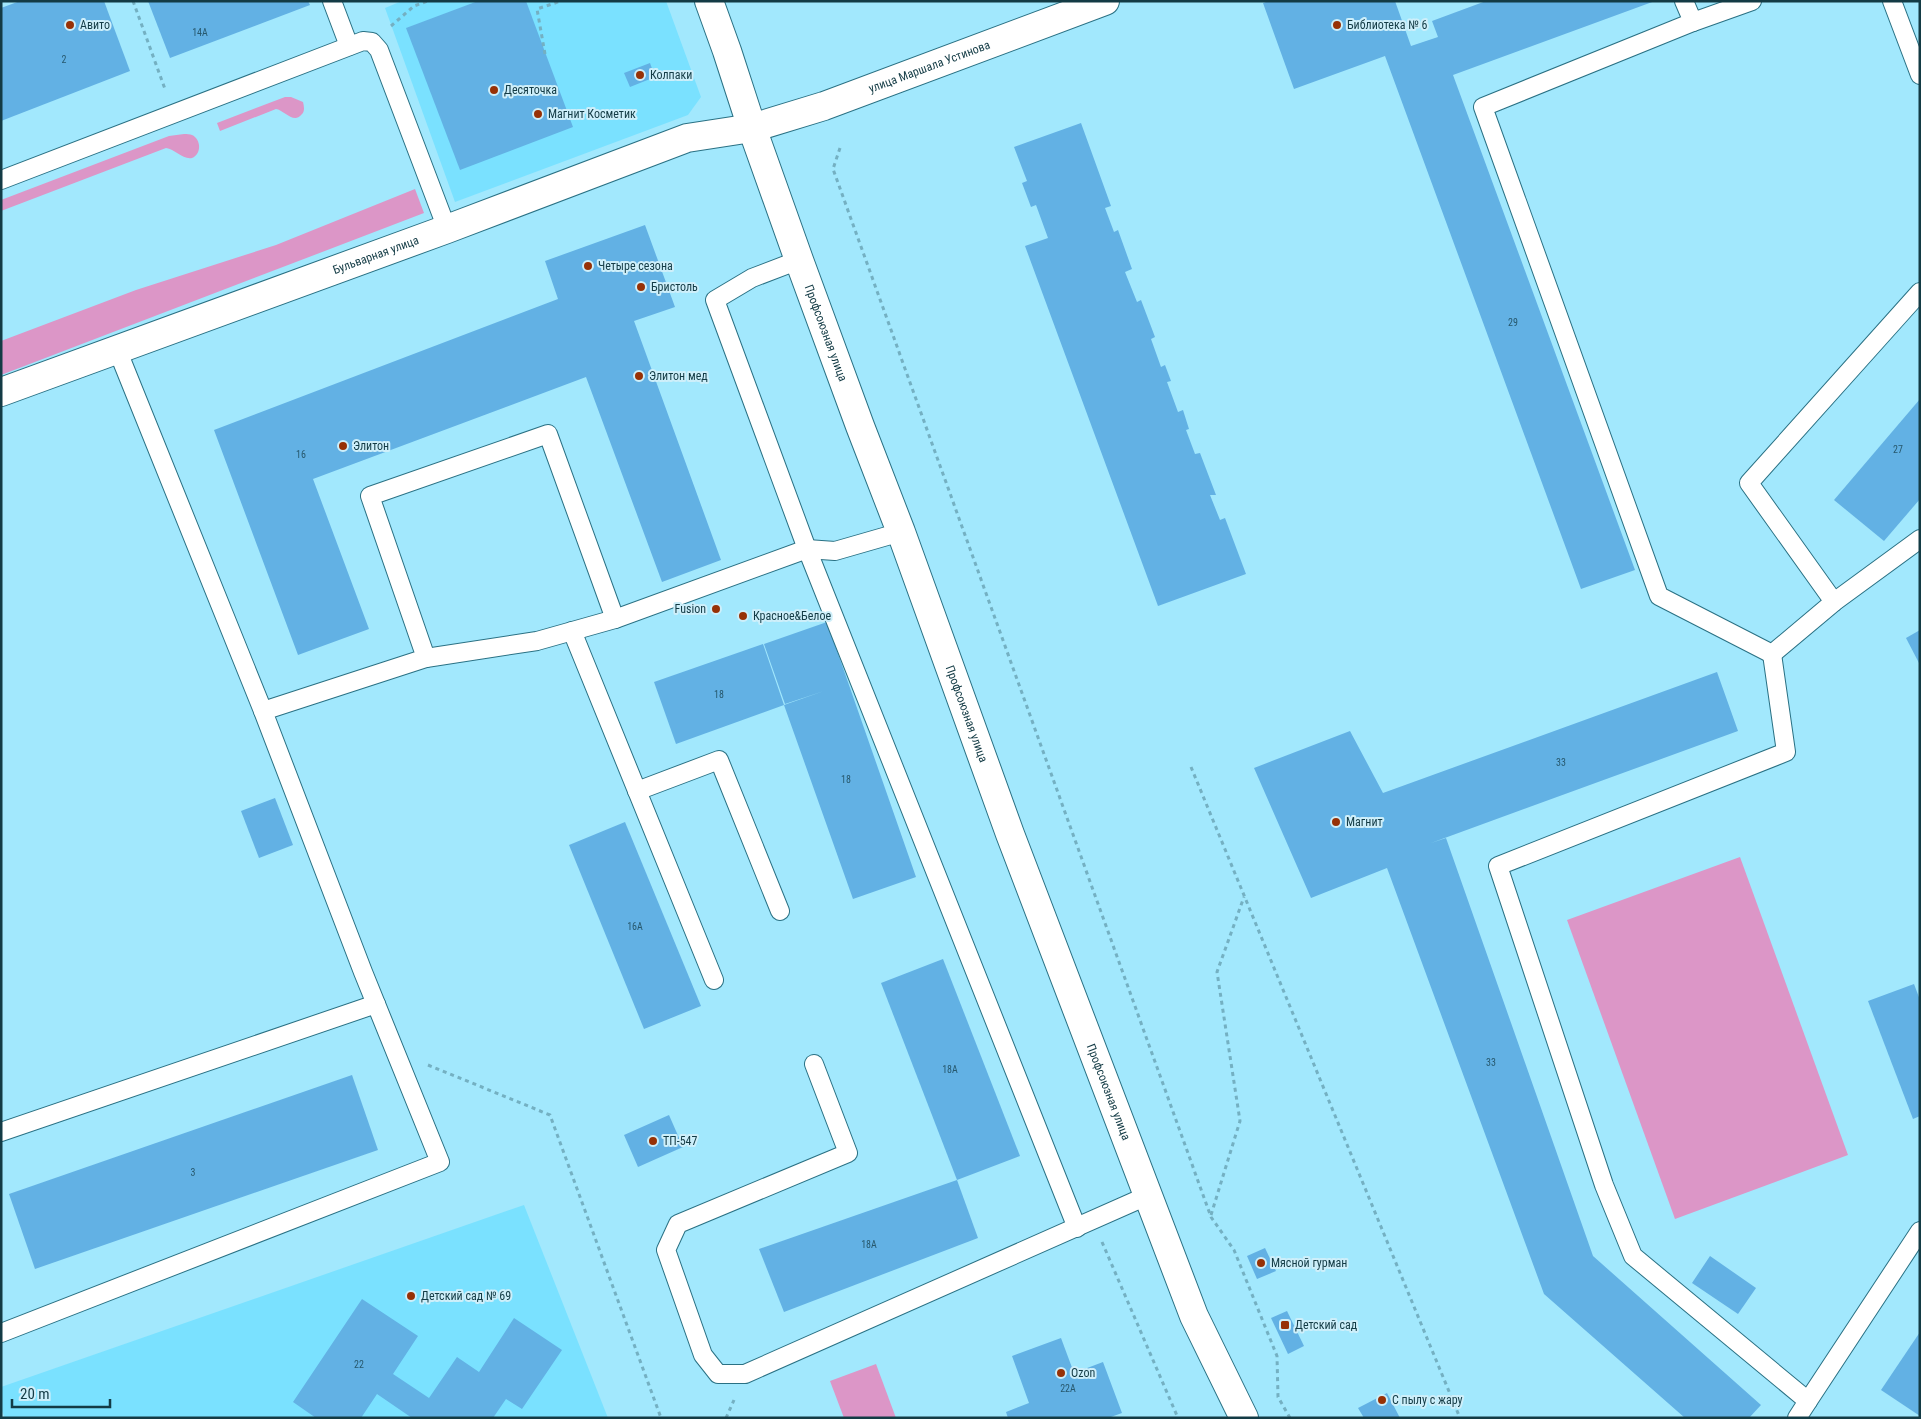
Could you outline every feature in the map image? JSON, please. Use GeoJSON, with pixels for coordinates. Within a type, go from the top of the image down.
{"type":"FeatureCollection","features":[{"type":"Feature","properties":{"kind":"main road","name":"Профсоюзная улица"},"geometry":{"type":"LineString","coordinates":[[709,1],[799,260],[901,532],[1010,834],[1194,1316],[1244,1418]]}},
{"type":"Feature","properties":{"kind":"main road","name":"улица Маршала Устинова"},"geometry":{"type":"LineString","coordinates":[[752,128],[824,106],[1105,1]]}},
{"type":"Feature","properties":{"kind":"main road","name":"Бульварная улица"},"geometry":{"type":"LineString","coordinates":[[1,392],[447,229],[687,138],[752,128]]}},
{"type":"Feature","properties":{"kind":"lane"},"geometry":{"type":"LineString","coordinates":[[332,1],[349,46]]}},
{"type":"Feature","properties":{"kind":"lane"},"geometry":{"type":"LineString","coordinates":[[1684,1],[1693,22]]}},
{"type":"Feature","properties":{"kind":"lane"},"geometry":{"type":"LineString","coordinates":[[1752,1],[1693,22],[1484,106],[1659,596],[1772,654]]}},
{"type":"Feature","properties":{"kind":"lane"},"geometry":{"type":"LineString","coordinates":[[1892,1],[1920,75]]}},
{"type":"Feature","properties":{"kind":"lane"},"geometry":{"type":"LineString","coordinates":[[1,180],[363,41],[372,42],[379,50],[447,229]]}},
{"type":"Feature","properties":{"kind":"lane"},"geometry":{"type":"LineString","coordinates":[[799,260],[752,278],[716,300],[807,549],[1077,1228]]}},
{"type":"Feature","properties":{"kind":"lane"},"geometry":{"type":"LineString","coordinates":[[1834,602],[1749,483],[1920,292]]}},
{"type":"Feature","properties":{"kind":"lane"},"geometry":{"type":"LineString","coordinates":[[1,1333],[440,1162],[394,1051],[263,711],[117,349]]}},
{"type":"Feature","properties":{"kind":"lane"},"geometry":{"type":"LineString","coordinates":[[426,658],[370,496],[548,434],[614,618]]}},
{"type":"Feature","properties":{"kind":"lane"},"geometry":{"type":"LineString","coordinates":[[263,711],[426,658],[537,641],[572,631],[614,618],[807,549],[835,551],[901,532]]}},
{"type":"Feature","properties":{"kind":"lane"},"geometry":{"type":"LineString","coordinates":[[1772,654],[1834,602],[1920,539]]}},
{"type":"Feature","properties":{"kind":"lane"},"geometry":{"type":"LineString","coordinates":[[572,631],[714,980]]}},
{"type":"Feature","properties":{"kind":"lane"},"geometry":{"type":"LineString","coordinates":[[1772,654],[1786,752],[1498,866],[1604,1185],[1633,1256],[1808,1401]]}},
{"type":"Feature","properties":{"kind":"lane"},"geometry":{"type":"LineString","coordinates":[[637,791],[719,760],[780,911]]}},
{"type":"Feature","properties":{"kind":"lane"},"geometry":{"type":"LineString","coordinates":[[1,1132],[376,1004]]}},
{"type":"Feature","properties":{"kind":"lane"},"geometry":{"type":"LineString","coordinates":[[814,1064],[848,1153],[678,1224],[666,1250],[703,1355],[718,1374],[745,1374],[1077,1228],[1092,1219],[1149,1196]]}},
{"type":"Feature","properties":{"kind":"lane"},"geometry":{"type":"LineString","coordinates":[[1796,1418],[1920,1231]]}},
{"type":"Feature","properties":{"kind":"path"},"geometry":{"type":"LineString","coordinates":[[133,1],[174,113]]}},
{"type":"Feature","properties":{"kind":"path"},"geometry":{"type":"LineString","coordinates":[[372,42],[414,6],[428,1]]}},
{"type":"Feature","properties":{"kind":"path"},"geometry":{"type":"LineString","coordinates":[[545,54],[537,9],[561,1]]}},
{"type":"Feature","properties":{"kind":"path"},"geometry":{"type":"LineString","coordinates":[[840,148],[833,169],[1211,1217],[1234,1250],[1277,1356],[1278,1396],[1290,1418]]}},
{"type":"Feature","properties":{"kind":"path"},"geometry":{"type":"LineString","coordinates":[[1190,767],[1460,1418]]}},
{"type":"Feature","properties":{"kind":"path"},"geometry":{"type":"LineString","coordinates":[[1211,1217],[1240,1121],[1216,972],[1244,897]]}},
{"type":"Feature","properties":{"kind":"path"},"geometry":{"type":"LineString","coordinates":[[394,1051],[550,1115],[661,1418]]}},
{"type":"Feature","properties":{"kind":"shaded area"},"geometry":{"type":"Polygon","coordinates":[[[402,1],[666,1],[701,97],[688,115],[455,202],[385,8],[402,1]]]}},
{"type":"Feature","properties":{"kind":"shaded area"},"geometry":{"type":"Polygon","coordinates":[[[285,97],[291,97],[303,102],[304,111],[299,117],[292,118],[276,109],[220,131],[217,123],[285,97]]]}},
{"type":"Feature","properties":{"kind":"shaded area"},"geometry":{"type":"Polygon","coordinates":[[[192,135],[199,143],[199,150],[192,158],[185,157],[166,148],[1,211],[1,200],[169,136],[192,135]]]}},
{"type":"Feature","properties":{"kind":"shaded area"},"geometry":{"type":"Polygon","coordinates":[[[415,189],[424,213],[1,375],[1,341],[136,290],[276,245],[415,189]]]}},
{"type":"Feature","properties":{"kind":"shaded area"},"geometry":{"type":"Polygon","coordinates":[[[1740,857],[1848,1155],[1675,1219],[1567,920],[1740,857]]]}},
{"type":"Feature","properties":{"kind":"shaded area","name":"Детский сад № 69"},"geometry":{"type":"Polygon","coordinates":[[[524,1205],[608,1418],[5,1418],[1,1409],[1,1387],[524,1205]]]}},
{"type":"Feature","properties":{"kind":"shaded area"},"geometry":{"type":"Polygon","coordinates":[[[876,1364],[896,1418],[844,1418],[830,1381],[876,1364]]]}},
{"type":"Feature","properties":{"kind":"building"},"geometry":{"type":"Polygon","coordinates":[[[20,1],[104,1],[130,71],[1,121],[1,8],[20,1]]]}},
{"type":"Feature","properties":{"kind":"building"},"geometry":{"type":"Polygon","coordinates":[[[148,1],[308,1],[310,5],[170,58],[148,1]]]}},
{"type":"Feature","properties":{"kind":"building","name":"Десяточка"},"geometry":{"type":"Polygon","coordinates":[[[478,1],[526,1],[573,127],[460,170],[406,28],[478,1]]]}},
{"type":"Feature","properties":{"kind":"building"},"geometry":{"type":"Polygon","coordinates":[[[1269,1],[1395,1],[1411,46],[1438,37],[1432,21],[1486,1],[1655,1],[1453,75],[1635,570],[1581,589],[1385,56],[1294,89],[1263,3],[1269,1]]]}},
{"type":"Feature","properties":{"kind":"building","name":"Колпаки"},"geometry":{"type":"Polygon","coordinates":[[[650,63],[655,77],[630,87],[624,73],[650,63]]]}},
{"type":"Feature","properties":{"kind":"building"},"geometry":{"type":"Polygon","coordinates":[[[1081,123],[1111,206],[1105,208],[1114,232],[1118,230],[1132,269],[1125,272],[1137,302],[1141,300],[1155,337],[1151,339],[1161,367],[1165,365],[1171,381],[1167,382],[1178,412],[1183,410],[1189,429],[1186,430],[1195,454],[1200,453],[1216,495],[1210,495],[1220,520],[1225,518],[1246,574],[1158,606],[1025,246],[1048,238],[1036,205],[1031,207],[1022,183],[1027,181],[1014,147],[1081,123]]]}},
{"type":"Feature","properties":{"kind":"building"},"geometry":{"type":"Polygon","coordinates":[[[645,225],[675,307],[634,321],[721,560],[662,582],[586,377],[313,479],[369,629],[298,655],[214,430],[558,299],[545,261],[645,225]]]}},
{"type":"Feature","properties":{"kind":"building"},"geometry":{"type":"Polygon","coordinates":[[[1920,399],[1920,499],[1884,541],[1834,500],[1920,399]]]}},
{"type":"Feature","properties":{"kind":"building"},"geometry":{"type":"Polygon","coordinates":[[[827,622],[916,877],[853,899],[784,705],[824,691],[785,704],[764,644],[827,622]]]}},
{"type":"Feature","properties":{"kind":"building"},"geometry":{"type":"Polygon","coordinates":[[[1920,630],[1920,665],[1906,638],[1920,630]]]}},
{"type":"Feature","properties":{"kind":"building"},"geometry":{"type":"Polygon","coordinates":[[[763,644],[784,705],[676,744],[654,682],[763,644]]]}},
{"type":"Feature","properties":{"kind":"building"},"geometry":{"type":"Polygon","coordinates":[[[1717,672],[1738,731],[1431,843],[1446,838],[1593,1256],[1761,1405],[1749,1418],[1685,1418],[1544,1294],[1387,868],[1311,898],[1254,768],[1350,731],[1383,793],[1717,672]]]}},
{"type":"Feature","properties":{"kind":"building"},"geometry":{"type":"Polygon","coordinates":[[[275,798],[293,845],[259,858],[241,811],[275,798]]]}},
{"type":"Feature","properties":{"kind":"building"},"geometry":{"type":"Polygon","coordinates":[[[625,822],[701,1006],[644,1029],[569,845],[625,822]]]}},
{"type":"Feature","properties":{"kind":"building"},"geometry":{"type":"Polygon","coordinates":[[[943,959],[1020,1156],[957,1180],[881,983],[943,959]]]}},
{"type":"Feature","properties":{"kind":"building"},"geometry":{"type":"Polygon","coordinates":[[[1914,984],[1920,1000],[1920,1116],[1913,1119],[1868,1001],[1914,984]]]}},
{"type":"Feature","properties":{"kind":"building"},"geometry":{"type":"Polygon","coordinates":[[[352,1075],[378,1150],[35,1269],[9,1194],[352,1075]]]}},
{"type":"Feature","properties":{"kind":"building","name":"ТП-547"},"geometry":{"type":"Polygon","coordinates":[[[669,1115],[683,1147],[638,1167],[624,1135],[669,1115]]]}},
{"type":"Feature","properties":{"kind":"building"},"geometry":{"type":"Polygon","coordinates":[[[957,1180],[978,1238],[784,1312],[759,1249],[957,1180]]]}},
{"type":"Feature","properties":{"kind":"building","name":"Мясной гурман"},"geometry":{"type":"Polygon","coordinates":[[[1265,1248],[1276,1271],[1257,1279],[1247,1256],[1265,1248]]]}},
{"type":"Feature","properties":{"kind":"building"},"geometry":{"type":"Polygon","coordinates":[[[1710,1256],[1756,1288],[1738,1314],[1692,1283],[1710,1256]]]}},
{"type":"Feature","properties":{"kind":"building"},"geometry":{"type":"Polygon","coordinates":[[[362,1299],[418,1336],[393,1374],[429,1398],[457,1357],[479,1372],[514,1318],[562,1350],[522,1409],[506,1399],[493,1418],[412,1418],[377,1394],[361,1418],[316,1418],[293,1402],[362,1299]]]}},
{"type":"Feature","properties":{"kind":"building"},"geometry":{"type":"Polygon","coordinates":[[[1287,1311],[1304,1346],[1288,1354],[1271,1318],[1287,1311]]]}},
{"type":"Feature","properties":{"kind":"building"},"geometry":{"type":"Polygon","coordinates":[[[1920,1332],[1920,1416],[1881,1390],[1920,1332]]]}},
{"type":"Feature","properties":{"kind":"building"},"geometry":{"type":"Polygon","coordinates":[[[1061,1338],[1074,1373],[1103,1362],[1122,1413],[1108,1418],[1008,1418],[1006,1412],[1029,1403],[1012,1356],[1061,1338]]]}},
{"type":"Feature","properties":{"kind":"building","name":"С пылу с жару"},"geometry":{"type":"Polygon","coordinates":[[[1387,1393],[1400,1418],[1364,1418],[1358,1408],[1387,1393]]]}},
{"type":"Feature","properties":{"kind":"place","name":"Авито"},"geometry":{"type":"Point","coordinates":[70,25]}},
{"type":"Feature","properties":{"kind":"place","name":"Библиотека № 6"},"geometry":{"type":"Point","coordinates":[1337,25]}},
{"type":"Feature","properties":{"kind":"place","name":"Колпаки"},"geometry":{"type":"Point","coordinates":[640,75]}},
{"type":"Feature","properties":{"kind":"place","name":"Десяточка"},"geometry":{"type":"Point","coordinates":[494,90]}},
{"type":"Feature","properties":{"kind":"place","name":"Магнит Косметик"},"geometry":{"type":"Point","coordinates":[538,114]}},
{"type":"Feature","properties":{"kind":"place","name":"Четыре сезона"},"geometry":{"type":"Point","coordinates":[588,266]}},
{"type":"Feature","properties":{"kind":"place","name":"Бристоль"},"geometry":{"type":"Point","coordinates":[641,287]}},
{"type":"Feature","properties":{"kind":"place","name":"Элитон мед"},"geometry":{"type":"Point","coordinates":[639,376]}},
{"type":"Feature","properties":{"kind":"place","name":"Элитон"},"geometry":{"type":"Point","coordinates":[343,446]}},
{"type":"Feature","properties":{"kind":"place","name":"Fusion"},"geometry":{"type":"Point","coordinates":[716,609]}},
{"type":"Feature","properties":{"kind":"place","name":"Красное&Белое"},"geometry":{"type":"Point","coordinates":[743,616]}},
{"type":"Feature","properties":{"kind":"place","name":"Магнит"},"geometry":{"type":"Point","coordinates":[1336,822]}},
{"type":"Feature","properties":{"kind":"place","name":"ТП-547"},"geometry":{"type":"Point","coordinates":[653,1141]}},
{"type":"Feature","properties":{"kind":"place","name":"Мясной гурман"},"geometry":{"type":"Point","coordinates":[1261,1263]}},
{"type":"Feature","properties":{"kind":"place","name":"Детский сад № 69"},"geometry":{"type":"Point","coordinates":[411,1296]}},
{"type":"Feature","properties":{"kind":"place","name":"Детский сад"},"geometry":{"type":"Point","coordinates":[1285,1325]}},
{"type":"Feature","properties":{"kind":"place","name":"Ozon"},"geometry":{"type":"Point","coordinates":[1061,1373]}},
{"type":"Feature","properties":{"kind":"place","name":"С пылу с жару"},"geometry":{"type":"Point","coordinates":[1382,1400]}}]}
